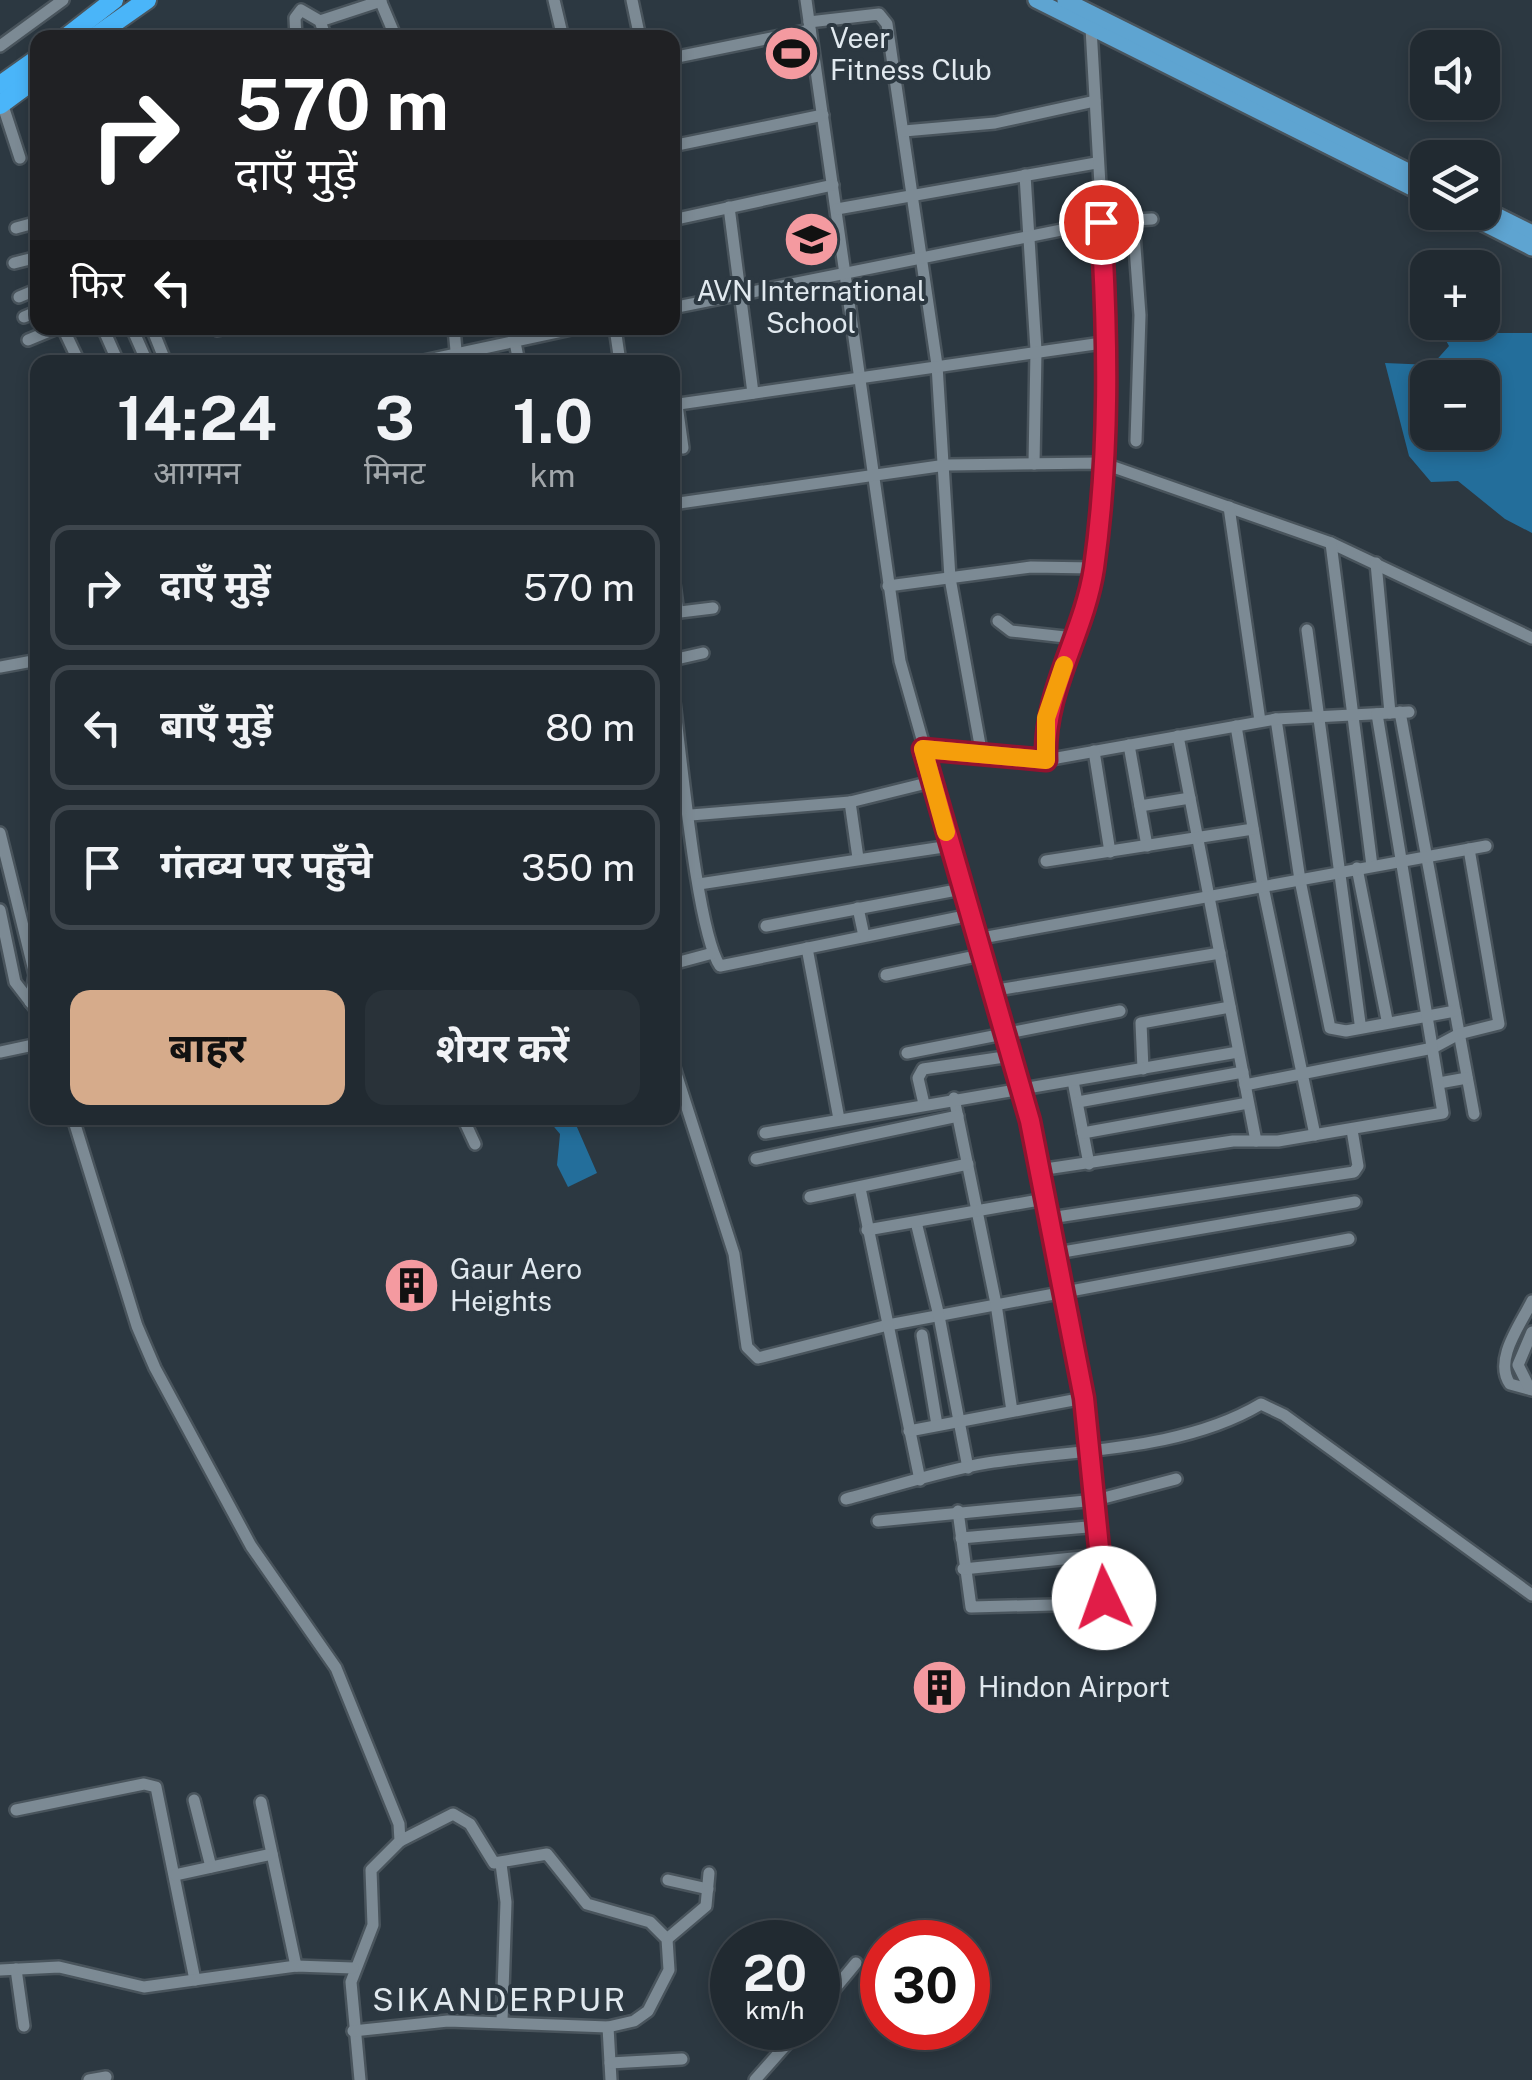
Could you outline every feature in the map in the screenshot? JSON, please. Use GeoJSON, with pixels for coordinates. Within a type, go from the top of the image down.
{"type":"FeatureCollection","features":[{"type":"Feature","properties":{"kind":"highway"},"geometry":{"type":"LineString","coordinates":[[76,30],[114,0]]}},
{"type":"Feature","properties":{"kind":"highway"},"geometry":{"type":"LineString","coordinates":[[104,30],[147,0]]}},
{"type":"Feature","properties":{"kind":"highway"},"geometry":{"type":"LineString","coordinates":[[1,98],[30,67]]}},
{"type":"Feature","properties":{"kind":"highway"},"geometry":{"type":"LineString","coordinates":[[1,98],[30,82]]}},
{"type":"Feature","properties":{"kind":"main road"},"geometry":{"type":"LineString","coordinates":[[1036,0],[1068,4],[1092,21],[1410,181]]}},
{"type":"Feature","properties":{"kind":"main road"},"geometry":{"type":"LineString","coordinates":[[1500,217],[1532,232]]}},
{"type":"Feature","properties":{"kind":"main road"},"geometry":{"type":"LineString","coordinates":[[1496,230],[1532,248]]}},
{"type":"Feature","properties":{"kind":"street"},"geometry":{"type":"LineString","coordinates":[[0,46],[63,0]]}},
{"type":"Feature","properties":{"kind":"street"},"geometry":{"type":"LineString","coordinates":[[554,0],[561,30]]}},
{"type":"Feature","properties":{"kind":"street"},"geometry":{"type":"LineString","coordinates":[[632,0],[638,30]]}},
{"type":"Feature","properties":{"kind":"street"},"geometry":{"type":"LineString","coordinates":[[806,0],[904,680],[1040,1170],[1084,1398],[1106,1592],[1099,1603],[1092,1604],[976,1609],[967,1603],[958,1511]]}},
{"type":"Feature","properties":{"kind":"street"},"geometry":{"type":"LineString","coordinates":[[1046,760],[1046,718],[1094,568],[1102,462],[1109,342],[1096,163],[1092,21],[1100,0]]}},
{"type":"Feature","properties":{"kind":"street"},"geometry":{"type":"LineString","coordinates":[[320,21],[380,1],[393,30]]}},
{"type":"Feature","properties":{"kind":"street"},"geometry":{"type":"LineString","coordinates":[[296,30],[295,18],[301,10],[320,21],[323,30]]}},
{"type":"Feature","properties":{"kind":"street"},"geometry":{"type":"LineString","coordinates":[[680,56],[872,14],[884,18],[914,195],[936,366],[946,465],[950,578],[982,756]]}},
{"type":"Feature","properties":{"kind":"street"},"geometry":{"type":"LineString","coordinates":[[1,98],[20,158]]}},
{"type":"Feature","properties":{"kind":"street"},"geometry":{"type":"LineString","coordinates":[[904,131],[995,123],[1095,100]]}},
{"type":"Feature","properties":{"kind":"street"},"geometry":{"type":"LineString","coordinates":[[680,144],[823,115]]}},
{"type":"Feature","properties":{"kind":"street"},"geometry":{"type":"LineString","coordinates":[[837,209],[1096,163]]}},
{"type":"Feature","properties":{"kind":"street"},"geometry":{"type":"LineString","coordinates":[[1025,175],[1036,350],[1034,464]]}},
{"type":"Feature","properties":{"kind":"street"},"geometry":{"type":"LineString","coordinates":[[680,218],[833,185]]}},
{"type":"Feature","properties":{"kind":"street"},"geometry":{"type":"LineString","coordinates":[[729,207],[752,393]]}},
{"type":"Feature","properties":{"kind":"street"},"geometry":{"type":"LineString","coordinates":[[680,306],[1101,222],[1152,218]]}},
{"type":"Feature","properties":{"kind":"street"},"geometry":{"type":"LineString","coordinates":[[1133,220],[1140,315],[1136,441]]}},
{"type":"Feature","properties":{"kind":"street"},"geometry":{"type":"LineString","coordinates":[[16,228],[30,224]]}},
{"type":"Feature","properties":{"kind":"street"},"geometry":{"type":"LineString","coordinates":[[14,264],[30,259]]}},
{"type":"Feature","properties":{"kind":"street"},"geometry":{"type":"LineString","coordinates":[[18,297],[30,292]]}},
{"type":"Feature","properties":{"kind":"street"},"geometry":{"type":"LineString","coordinates":[[24,317],[30,314]]}},
{"type":"Feature","properties":{"kind":"street"},"geometry":{"type":"LineString","coordinates":[[28,340],[41,335]]}},
{"type":"Feature","properties":{"kind":"street"},"geometry":{"type":"LineString","coordinates":[[464,355],[512,335]]}},
{"type":"Feature","properties":{"kind":"street"},"geometry":{"type":"LineString","coordinates":[[680,404],[1109,342]]}},
{"type":"Feature","properties":{"kind":"street"},"geometry":{"type":"LineString","coordinates":[[680,432],[683,448]]}},
{"type":"Feature","properties":{"kind":"street"},"geometry":{"type":"LineString","coordinates":[[680,503],[946,465],[1102,462],[1332,542],[1532,638]]}},
{"type":"Feature","properties":{"kind":"street"},"geometry":{"type":"LineString","coordinates":[[1228,507],[1260,722]]}},
{"type":"Feature","properties":{"kind":"street"},"geometry":{"type":"LineString","coordinates":[[1332,542],[1372,866]]}},
{"type":"Feature","properties":{"kind":"street"},"geometry":{"type":"LineString","coordinates":[[1040,1170],[1438,1118],[1444,1108],[1402,861],[1394,713],[1376,563]]}},
{"type":"Feature","properties":{"kind":"street"},"geometry":{"type":"LineString","coordinates":[[888,586],[1042,566],[1094,568]]}},
{"type":"Feature","properties":{"kind":"street"},"geometry":{"type":"LineString","coordinates":[[680,612],[713,608]]}},
{"type":"Feature","properties":{"kind":"street"},"geometry":{"type":"LineString","coordinates":[[998,622],[1011,630],[1074,638]]}},
{"type":"Feature","properties":{"kind":"street"},"geometry":{"type":"LineString","coordinates":[[1308,630],[1360,1023]]}},
{"type":"Feature","properties":{"kind":"street"},"geometry":{"type":"LineString","coordinates":[[680,658],[703,653]]}},
{"type":"Feature","properties":{"kind":"street"},"geometry":{"type":"LineString","coordinates":[[0,667],[30,661]]}},
{"type":"Feature","properties":{"kind":"street"},"geometry":{"type":"LineString","coordinates":[[923,749],[1046,760],[1276,719],[1394,713]]}},
{"type":"Feature","properties":{"kind":"street"},"geometry":{"type":"LineString","coordinates":[[1394,713],[1427,858],[1474,1114]]}},
{"type":"Feature","properties":{"kind":"street"},"geometry":{"type":"LineString","coordinates":[[1276,719],[1300,880],[1330,1028],[1346,1031],[1387,1020],[1455,1012]]}},
{"type":"Feature","properties":{"kind":"street"},"geometry":{"type":"LineString","coordinates":[[1236,726],[1263,888],[1315,1135]]}},
{"type":"Feature","properties":{"kind":"street"},"geometry":{"type":"LineString","coordinates":[[1178,736],[1256,1141]]}},
{"type":"Feature","properties":{"kind":"street"},"geometry":{"type":"LineString","coordinates":[[680,741],[699,884],[713,953],[720,966],[970,914]]}},
{"type":"Feature","properties":{"kind":"street"},"geometry":{"type":"LineString","coordinates":[[1129,745],[1147,846]]}},
{"type":"Feature","properties":{"kind":"street"},"geometry":{"type":"LineString","coordinates":[[1094,752],[1110,852]]}},
{"type":"Feature","properties":{"kind":"street"},"geometry":{"type":"LineString","coordinates":[[691,816],[850,802],[931,782]]}},
{"type":"Feature","properties":{"kind":"street"},"geometry":{"type":"LineString","coordinates":[[1140,806],[1190,798]]}},
{"type":"Feature","properties":{"kind":"street"},"geometry":{"type":"LineString","coordinates":[[850,802],[858,858]]}},
{"type":"Feature","properties":{"kind":"street"},"geometry":{"type":"LineString","coordinates":[[1046,861],[1254,830]]}},
{"type":"Feature","properties":{"kind":"street"},"geometry":{"type":"LineString","coordinates":[[0,834],[30,958]]}},
{"type":"Feature","properties":{"kind":"street"},"geometry":{"type":"LineString","coordinates":[[699,884],[950,846]]}},
{"type":"Feature","properties":{"kind":"street"},"geometry":{"type":"LineString","coordinates":[[976,939],[1486,846]]}},
{"type":"Feature","properties":{"kind":"street"},"geometry":{"type":"LineString","coordinates":[[1078,1102],[1244,1079],[1303,1076],[1433,1048],[1459,1034],[1499,1024],[1469,849]]}},
{"type":"Feature","properties":{"kind":"street"},"geometry":{"type":"LineString","coordinates":[[1358,868],[1387,1020]]}},
{"type":"Feature","properties":{"kind":"street"},"geometry":{"type":"LineString","coordinates":[[766,926],[962,889]]}},
{"type":"Feature","properties":{"kind":"street"},"geometry":{"type":"LineString","coordinates":[[858,908],[864,936]]}},
{"type":"Feature","properties":{"kind":"street"},"geometry":{"type":"LineString","coordinates":[[0,910],[16,982],[30,1001]]}},
{"type":"Feature","properties":{"kind":"street"},"geometry":{"type":"LineString","coordinates":[[808,948],[838,1120]]}},
{"type":"Feature","properties":{"kind":"street"},"geometry":{"type":"LineString","coordinates":[[680,962],[713,953]]}},
{"type":"Feature","properties":{"kind":"street"},"geometry":{"type":"LineString","coordinates":[[992,991],[1220,953]]}},
{"type":"Feature","properties":{"kind":"street"},"geometry":{"type":"LineString","coordinates":[[886,974],[981,955]]}},
{"type":"Feature","properties":{"kind":"street"},"geometry":{"type":"LineString","coordinates":[[1143,1069],[1141,1024],[1230,1007]]}},
{"type":"Feature","properties":{"kind":"street"},"geometry":{"type":"LineString","coordinates":[[908,1053],[1003,1031],[1120,1011]]}},
{"type":"Feature","properties":{"kind":"street"},"geometry":{"type":"LineString","coordinates":[[0,1052],[30,1046]]}},
{"type":"Feature","properties":{"kind":"street"},"geometry":{"type":"LineString","coordinates":[[766,1133],[1238,1052]]}},
{"type":"Feature","properties":{"kind":"street"},"geometry":{"type":"LineString","coordinates":[[924,1104],[918,1078],[923,1069],[1010,1056]]}},
{"type":"Feature","properties":{"kind":"street"},"geometry":{"type":"LineString","coordinates":[[1439,1083],[1467,1078]]}},
{"type":"Feature","properties":{"kind":"street"},"geometry":{"type":"LineString","coordinates":[[1073,1081],[1089,1164]]}},
{"type":"Feature","properties":{"kind":"street"},"geometry":{"type":"LineString","coordinates":[[680,1086],[730,1240],[751,1355],[766,1358],[888,1326],[1349,1239]]}},
{"type":"Feature","properties":{"kind":"street"},"geometry":{"type":"LineString","coordinates":[[954,1098],[996,1304],[1012,1411]]}},
{"type":"Feature","properties":{"kind":"street"},"geometry":{"type":"LineString","coordinates":[[1083,1133],[1248,1104]]}},
{"type":"Feature","properties":{"kind":"street"},"geometry":{"type":"LineString","coordinates":[[756,1159],[958,1116]]}},
{"type":"Feature","properties":{"kind":"street"},"geometry":{"type":"LineString","coordinates":[[75,1125],[137,1326],[156,1368],[250,1546],[336,1668],[399,1824],[400,1841]]}},
{"type":"Feature","properties":{"kind":"street"},"geometry":{"type":"LineString","coordinates":[[465,1125],[474,1144]]}},
{"type":"Feature","properties":{"kind":"street"},"geometry":{"type":"LineString","coordinates":[[1050,1218],[1354,1172],[1358,1166],[1352,1130]]}},
{"type":"Feature","properties":{"kind":"street"},"geometry":{"type":"LineString","coordinates":[[810,1197],[968,1164]]}},
{"type":"Feature","properties":{"kind":"street"},"geometry":{"type":"LineString","coordinates":[[860,1188],[920,1480]]}},
{"type":"Feature","properties":{"kind":"street"},"geometry":{"type":"LineString","coordinates":[[867,1230],[1046,1198]]}},
{"type":"Feature","properties":{"kind":"street"},"geometry":{"type":"LineString","coordinates":[[1056,1252],[1355,1202]]}},
{"type":"Feature","properties":{"kind":"street"},"geometry":{"type":"LineString","coordinates":[[916,1222],[940,1316],[968,1468]]}},
{"type":"Feature","properties":{"kind":"street"},"geometry":{"type":"LineString","coordinates":[[1531,1389],[1510,1384],[1504,1372],[1507,1352],[1532,1301]]}},
{"type":"Feature","properties":{"kind":"street"},"geometry":{"type":"LineString","coordinates":[[1504,1372],[1518,1365],[1532,1332]]}},
{"type":"Feature","properties":{"kind":"street"},"geometry":{"type":"LineString","coordinates":[[922,1336],[937,1426]]}},
{"type":"Feature","properties":{"kind":"street"},"geometry":{"type":"LineString","coordinates":[[1518,1365],[1531,1389]]}},
{"type":"Feature","properties":{"kind":"street"},"geometry":{"type":"LineString","coordinates":[[909,1431],[1084,1398]]}},
{"type":"Feature","properties":{"kind":"street"},"geometry":{"type":"LineString","coordinates":[[846,1499],[968,1468],[1090,1450],[1233,1421],[1262,1404],[1284,1415],[1532,1595]]}},
{"type":"Feature","properties":{"kind":"street"},"geometry":{"type":"LineString","coordinates":[[878,1521],[1096,1500],[1176,1479]]}},
{"type":"Feature","properties":{"kind":"street"},"geometry":{"type":"LineString","coordinates":[[960,1538],[1099,1526]]}},
{"type":"Feature","properties":{"kind":"street"},"geometry":{"type":"LineString","coordinates":[[964,1568],[1102,1554]]}},
{"type":"Feature","properties":{"kind":"street"},"geometry":{"type":"LineString","coordinates":[[16,1810],[150,1784],[160,1793],[195,1980]]}},
{"type":"Feature","properties":{"kind":"street"},"geometry":{"type":"LineString","coordinates":[[194,1800],[211,1867]]}},
{"type":"Feature","properties":{"kind":"street"},"geometry":{"type":"LineString","coordinates":[[260,1802],[296,1966]]}},
{"type":"Feature","properties":{"kind":"street"},"geometry":{"type":"LineString","coordinates":[[353,2031],[430,2022],[608,2026],[634,2021],[653,2005],[669,1970],[667,1939],[650,1922],[587,1904],[547,1854],[501,1864],[490,1860],[470,1824],[459,1815],[446,1816],[400,1841],[372,1865],[373,1925],[353,1968],[353,2031],[360,2080]]}},
{"type":"Feature","properties":{"kind":"street"},"geometry":{"type":"LineString","coordinates":[[175,1875],[272,1854]]}},
{"type":"Feature","properties":{"kind":"street"},"geometry":{"type":"LineString","coordinates":[[501,1864],[506,1902],[502,2021]]}},
{"type":"Feature","properties":{"kind":"street"},"geometry":{"type":"LineString","coordinates":[[667,1939],[699,1914],[709,1873]]}},
{"type":"Feature","properties":{"kind":"street"},"geometry":{"type":"LineString","coordinates":[[668,1880],[708,1888]]}},
{"type":"Feature","properties":{"kind":"street"},"geometry":{"type":"LineString","coordinates":[[840,1983],[856,1964]]}},
{"type":"Feature","properties":{"kind":"street"},"geometry":{"type":"LineString","coordinates":[[0,1970],[59,1967],[144,1986],[296,1966],[353,1968]]}},
{"type":"Feature","properties":{"kind":"street"},"geometry":{"type":"LineString","coordinates":[[16,1969],[24,2026]]}},
{"type":"Feature","properties":{"kind":"street"},"geometry":{"type":"LineString","coordinates":[[608,2026],[611,2080]]}},
{"type":"Feature","properties":{"kind":"street"},"geometry":{"type":"LineString","coordinates":[[754,2080],[781,2050]]}},
{"type":"Feature","properties":{"kind":"street"},"geometry":{"type":"LineString","coordinates":[[610,2063],[682,2058]]}},
{"type":"Feature","properties":{"kind":"street"},"geometry":{"type":"LineString","coordinates":[[89,2080],[106,2076]]}},
{"type":"Feature","properties":{"kind":"water"},"geometry":{"type":"Polygon","coordinates":[[[1500,333],[1532,333],[1532,533],[1505,519],[1458,481],[1431,482],[1409,456],[1385,363],[1410,364],[1410,450],[1500,450],[1500,360],[1436,360],[1449,346],[1446,340],[1500,340],[1500,333]]]}},
{"type":"Feature","properties":{"kind":"water"},"geometry":{"type":"Polygon","coordinates":[[[552,1125],[576,1125],[597,1173],[568,1187],[557,1165],[560,1134],[552,1125]]]}},
{"type":"Feature","properties":{"kind":"slow traffic"},"geometry":{"type":"LineString","coordinates":[[946,832],[923,749],[1019,761],[1046,760],[1046,718],[1064,665]]}},
{"type":"Feature","properties":{"kind":"place","name":"Veer Fitness Club"},"geometry":{"type":"Point","coordinates":[791,54]}},
{"type":"Feature","properties":{"kind":"place","name":"AVN International School"},"geometry":{"type":"Point","coordinates":[811,240]}},
{"type":"Feature","properties":{"kind":"place","name":"Gaur Aero Heights"},"geometry":{"type":"Point","coordinates":[411,1285]}},
{"type":"Feature","properties":{"kind":"place","name":"Hindon Airport"},"geometry":{"type":"Point","coordinates":[939,1687]}},
{"type":"Feature","properties":{"kind":"district","name":"SIKANDERPUR"},"geometry":{"type":"Point","coordinates":[500,2000]}},
{"type":"Feature","properties":{"kind":"route"},"geometry":{"type":"LineString","coordinates":[[1101,222],[1109,342],[1094,568],[1088,598],[1049,705],[1046,760],[1019,761],[923,749],[1030,1121],[1084,1398],[1104,1598]]}}]}
